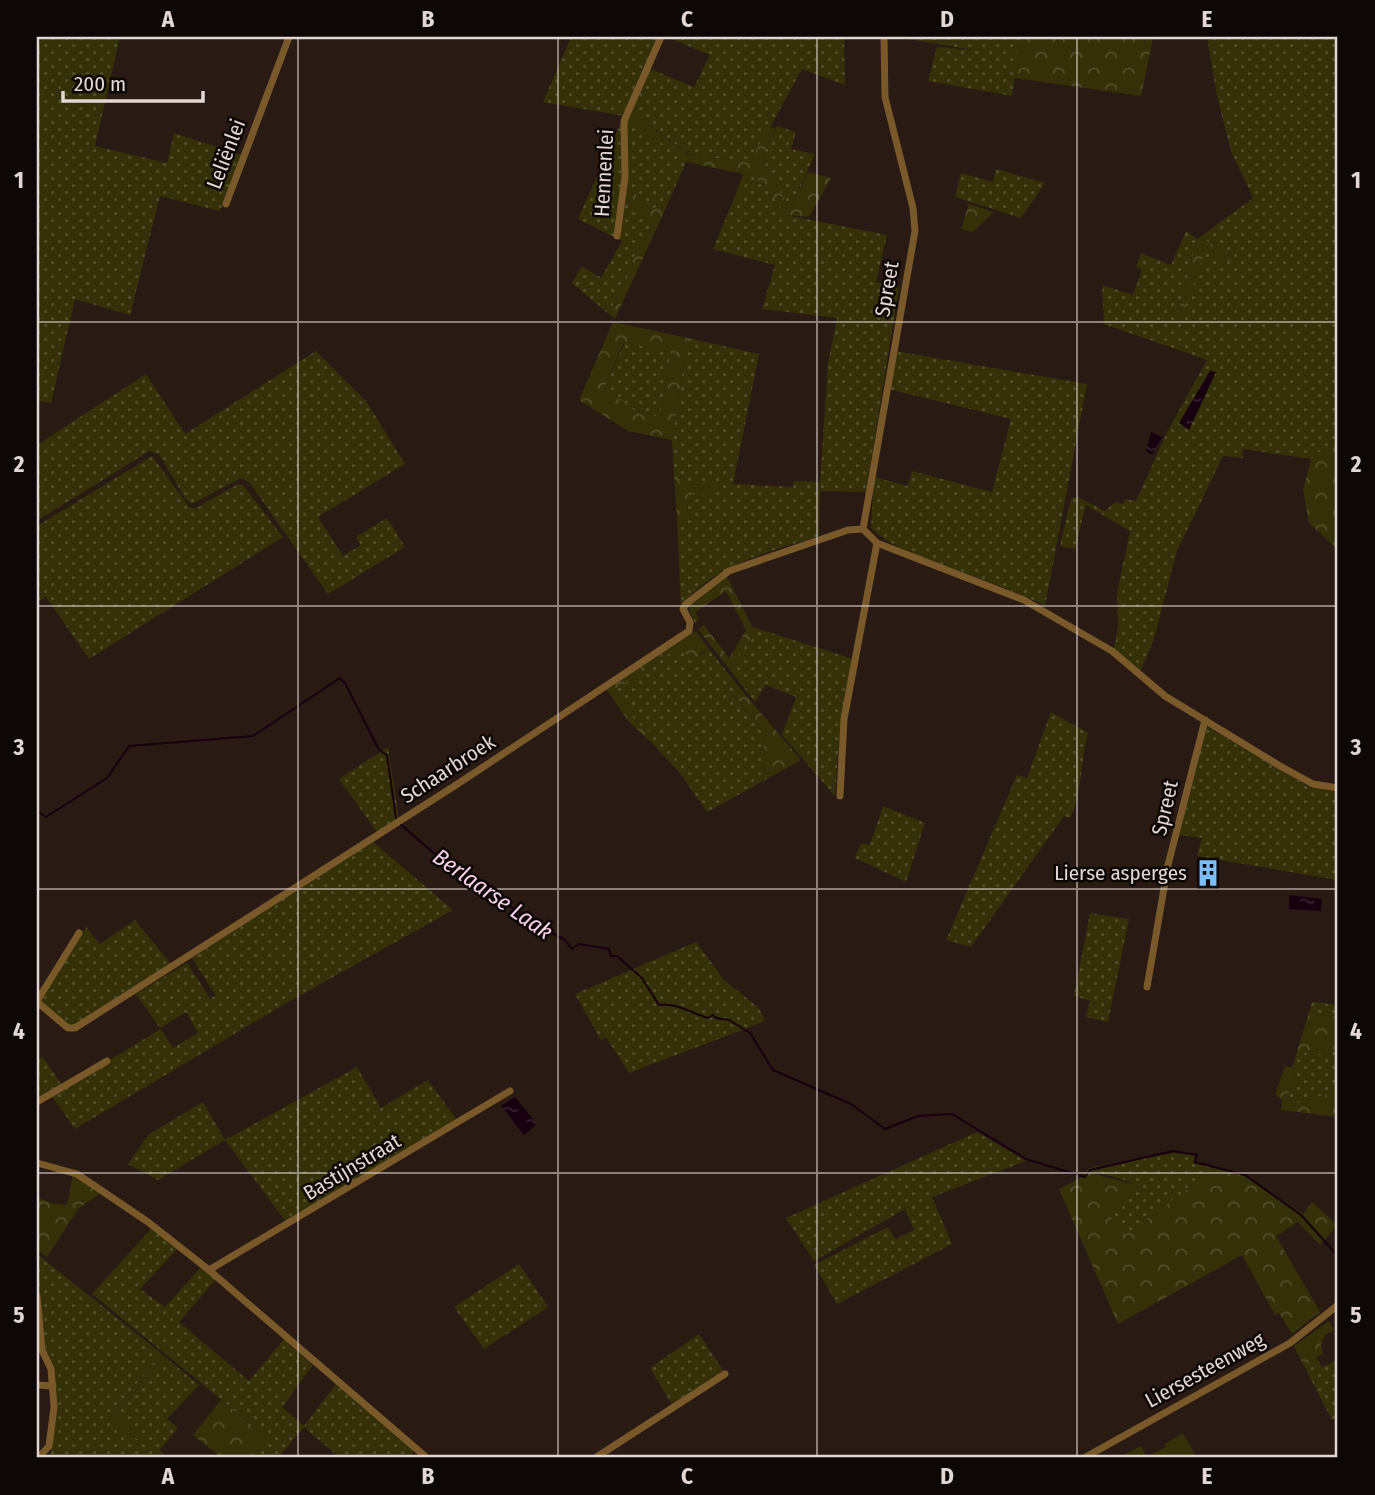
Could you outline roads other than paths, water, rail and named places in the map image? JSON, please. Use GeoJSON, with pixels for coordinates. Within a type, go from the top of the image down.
{"type":"FeatureCollection","features":[{"type":"Feature","properties":{"kind":"street","name":"Leliënlei"},"geometry":{"type":"LineString","coordinates":[[226,204],[289,37]]}},
{"type":"Feature","properties":{"kind":"street","name":"Hennenlei"},"geometry":{"type":"LineString","coordinates":[[617,236],[625,177],[624,121],[661,37]]}},
{"type":"Feature","properties":{"kind":"street","name":"Spreet"},"geometry":{"type":"LineString","coordinates":[[863,529],[915,231],[913,208],[885,97],[884,37]]}},
{"type":"Feature","properties":{"kind":"street"},"geometry":{"type":"LineString","coordinates":[[863,529],[877,543],[1024,600],[1112,651],[1165,696],[1304,780],[1338,788]]}},
{"type":"Feature","properties":{"kind":"street","name":"Schaarbroek"},"geometry":{"type":"LineString","coordinates":[[79,933],[37,1001],[68,1028],[75,1028],[456,785],[689,631],[690,622],[683,609],[686,604],[723,575],[848,530],[863,529]]}},
{"type":"Feature","properties":{"kind":"street"},"geometry":{"type":"LineString","coordinates":[[840,796],[844,719],[877,543]]}},
{"type":"Feature","properties":{"kind":"street","name":"Spreet"},"geometry":{"type":"LineString","coordinates":[[1147,987],[1168,866],[1205,720]]}},
{"type":"Feature","properties":{"kind":"street"},"geometry":{"type":"LineString","coordinates":[[37,1102],[107,1061]]}},
{"type":"Feature","properties":{"kind":"street","name":"Bastijnstraat"},"geometry":{"type":"LineString","coordinates":[[209,1270],[510,1091]]}},
{"type":"Feature","properties":{"kind":"street"},"geometry":{"type":"LineString","coordinates":[[37,1163],[69,1170],[87,1180],[209,1270],[426,1458]]}},
{"type":"Feature","properties":{"kind":"street"},"geometry":{"type":"LineString","coordinates":[[37,1296],[42,1350],[51,1369],[53,1387],[51,1440],[47,1452],[37,1458]]}},
{"type":"Feature","properties":{"kind":"street","name":"Liersesteenweg"},"geometry":{"type":"LineString","coordinates":[[1084,1458],[1290,1343],[1338,1306]]}},
{"type":"Feature","properties":{"kind":"street"},"geometry":{"type":"LineString","coordinates":[[596,1458],[725,1374]]}},
{"type":"Feature","properties":{"kind":"street"},"geometry":{"type":"LineString","coordinates":[[37,1385],[53,1387]]}},
{"type":"Feature","properties":{"kind":"water"},"geometry":{"type":"Polygon","coordinates":[[[1210,371],[1216,372],[1189,430],[1179,423],[1210,371]]]}},
{"type":"Feature","properties":{"kind":"water"},"geometry":{"type":"Polygon","coordinates":[[[1151,432],[1162,437],[1152,455],[1146,451],[1151,432]]]}},
{"type":"Feature","properties":{"kind":"water"},"geometry":{"type":"Polygon","coordinates":[[[1289,895],[1322,899],[1321,911],[1289,909],[1289,895]]]}},
{"type":"Feature","properties":{"kind":"water"},"geometry":{"type":"Polygon","coordinates":[[[515,1097],[537,1124],[524,1135],[501,1106],[515,1097]]]}},
{"type":"Feature","properties":{"kind":"waterway","name":"Berlaarse Laak"},"geometry":{"type":"LineString","coordinates":[[37,811],[46,817],[107,778],[129,746],[253,736],[340,678],[379,750],[387,755],[396,818]]}},
{"type":"Feature","properties":{"kind":"waterway","name":"Berlaarse Laak"},"geometry":{"type":"LineString","coordinates":[[400,824],[436,855],[499,897],[527,920],[565,940],[572,949],[579,944],[609,949],[611,956],[617,956],[642,978],[659,1005],[671,1005],[708,1018],[713,1015],[729,1020],[750,1033],[773,1070],[851,1104],[885,1129],[918,1116],[952,1114],[1026,1159],[1085,1177],[1090,1170],[1173,1151],[1197,1155],[1195,1162],[1245,1175],[1301,1215],[1338,1256]]}},
{"type":"Feature","properties":{"kind":"place","name":"Lierse asperges"},"geometry":{"type":"Point","coordinates":[1208,873]}}]}
